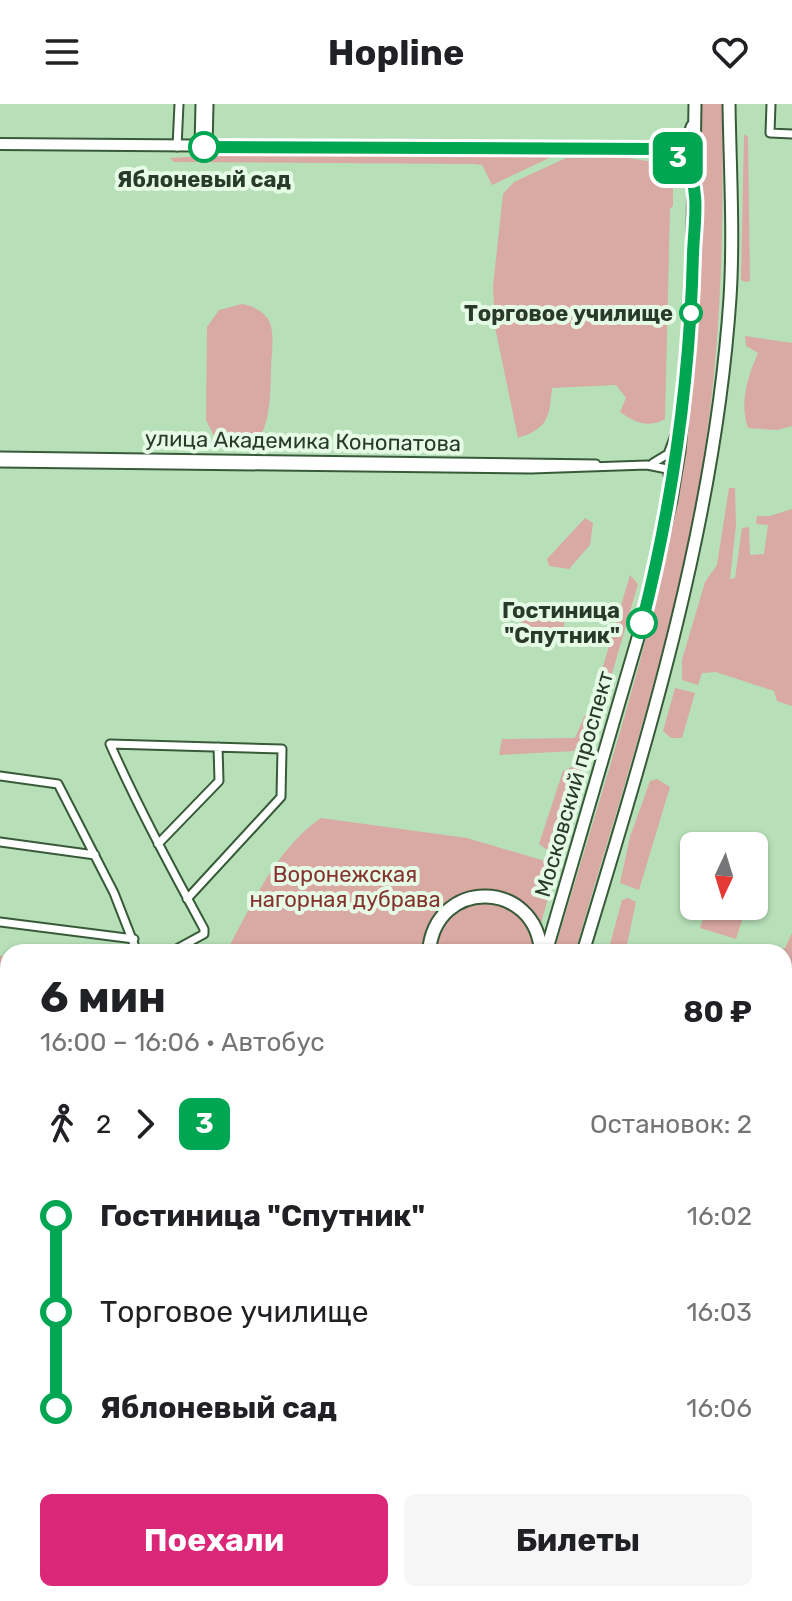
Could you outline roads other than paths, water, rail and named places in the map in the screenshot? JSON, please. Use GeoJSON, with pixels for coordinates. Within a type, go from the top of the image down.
{"type":"FeatureCollection","features":[{"type":"Feature","properties":{"kind":"highway"},"geometry":{"type":"LineString","coordinates":[[431,944],[434,928],[444,913],[460,902],[479,896],[500,898],[518,907],[536,931],[540,944]]}},
{"type":"Feature","properties":{"kind":"main road"},"geometry":{"type":"LineString","coordinates":[[585,944],[684,599],[703,504],[730,296],[729,104]]}},
{"type":"Feature","properties":{"kind":"main road"},"geometry":{"type":"LineString","coordinates":[[0,144],[655,149],[679,146],[687,140],[695,108]]}},
{"type":"Feature","properties":{"kind":"main road","name":"Московский проспект"},"geometry":{"type":"LineString","coordinates":[[545,944],[642,624],[671,500],[683,409],[692,296],[695,108]]}},
{"type":"Feature","properties":{"kind":"main road"},"geometry":{"type":"LineString","coordinates":[[655,149],[686,164],[695,188]]}},
{"type":"Feature","properties":{"kind":"street"},"geometry":{"type":"LineString","coordinates":[[177,147],[179,104]]}},
{"type":"Feature","properties":{"kind":"street"},"geometry":{"type":"LineString","coordinates":[[201,104],[204,147]]}},
{"type":"Feature","properties":{"kind":"street"},"geometry":{"type":"LineString","coordinates":[[204,147],[208,104]]}},
{"type":"Feature","properties":{"kind":"street"},"geometry":{"type":"LineString","coordinates":[[771,104],[770,133],[792,134]]}},
{"type":"Feature","properties":{"kind":"street"},"geometry":{"type":"LineString","coordinates":[[647,465],[659,462],[672,449],[683,409]]}},
{"type":"Feature","properties":{"kind":"street","name":"улица Академика Конопатова"},"geometry":{"type":"LineString","coordinates":[[0,456],[595,463],[605,468]]}},
{"type":"Feature","properties":{"kind":"street","name":"улица Академика Конопатова"},"geometry":{"type":"LineString","coordinates":[[0,463],[605,468],[647,465]]}},
{"type":"Feature","properties":{"kind":"street"},"geometry":{"type":"LineString","coordinates":[[647,465],[667,469],[671,500]]}},
{"type":"Feature","properties":{"kind":"street"},"geometry":{"type":"LineString","coordinates":[[186,944],[204,934],[110,744],[282,749],[281,797],[187,899]]}},
{"type":"Feature","properties":{"kind":"street"},"geometry":{"type":"LineString","coordinates":[[158,844],[219,781],[218,747]]}},
{"type":"Feature","properties":{"kind":"street"},"geometry":{"type":"LineString","coordinates":[[0,776],[58,784],[95,855],[135,944]]}},
{"type":"Feature","properties":{"kind":"street"},"geometry":{"type":"LineString","coordinates":[[0,842],[95,855]]}},
{"type":"Feature","properties":{"kind":"street"},"geometry":{"type":"LineString","coordinates":[[0,922],[134,939]]}},
{"type":"Feature","properties":{"kind":"place","name":"Яблоневый сад"},"geometry":{"type":"Point","coordinates":[204,147]}},
{"type":"Feature","properties":{"kind":"place","name":"Торговое училище"},"geometry":{"type":"Point","coordinates":[691,313]}},
{"type":"Feature","properties":{"kind":"place","name":"Гостиница \"Спутник\""},"geometry":{"type":"Point","coordinates":[642,623]}},
{"type":"Feature","properties":{"kind":"park label","name":"Воронежская нагорная дубрава"},"geometry":{"type":"Point","coordinates":[345,886]}}]}
